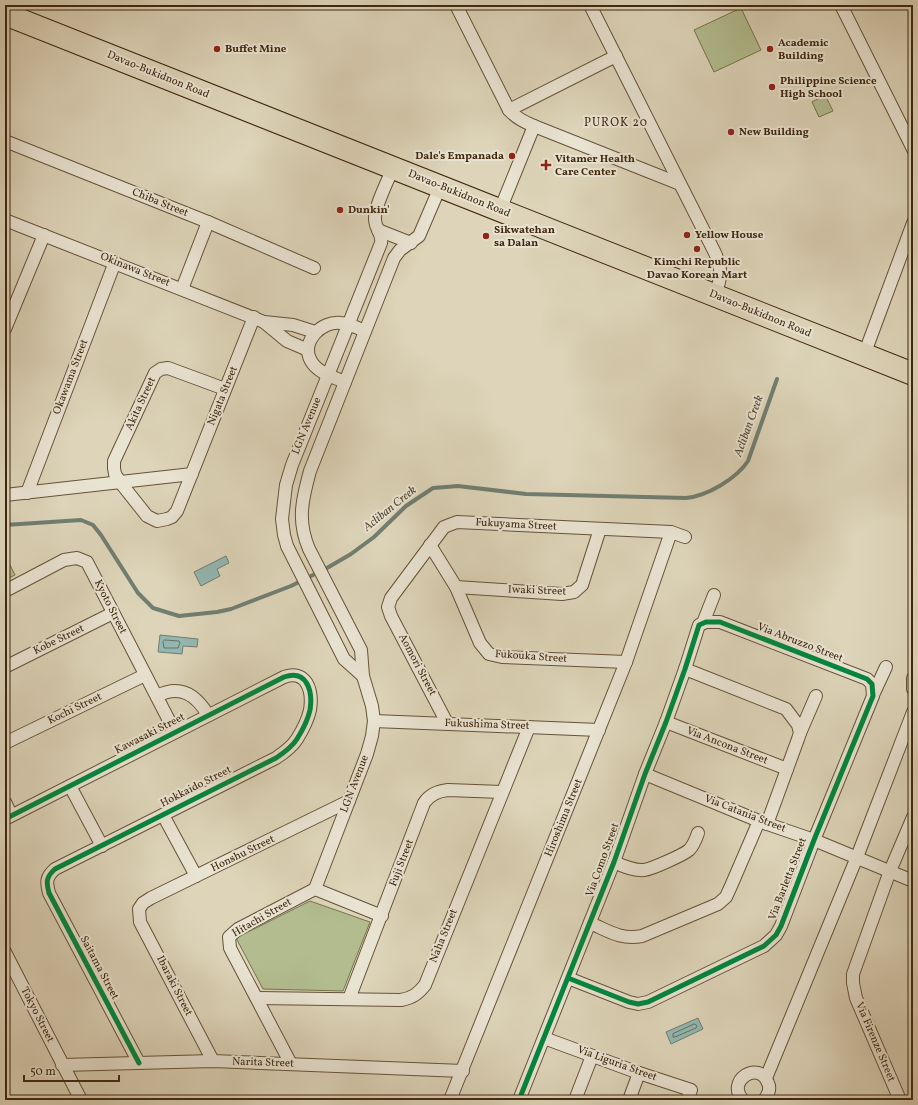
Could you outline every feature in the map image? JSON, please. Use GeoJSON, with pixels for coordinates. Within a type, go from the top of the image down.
{"type":"FeatureCollection","features":[{"type":"Feature","properties":{"kind":"highway","name":"Davao-Bukidnon Road"},"geometry":{"type":"LineString","coordinates":[[5,14],[913,374]]}},
{"type":"Feature","properties":{"kind":"street"},"geometry":{"type":"LineString","coordinates":[[456,5],[509,110],[524,122],[680,184]]}},
{"type":"Feature","properties":{"kind":"street"},"geometry":{"type":"LineString","coordinates":[[590,5],[720,264],[721,273],[715,296]]}},
{"type":"Feature","properties":{"kind":"street"},"geometry":{"type":"LineString","coordinates":[[841,5],[913,149]]}},
{"type":"Feature","properties":{"kind":"street"},"geometry":{"type":"LineString","coordinates":[[509,110],[616,56]]}},
{"type":"Feature","properties":{"kind":"street"},"geometry":{"type":"LineString","coordinates":[[500,210],[534,126]]}},
{"type":"Feature","properties":{"kind":"street","name":"Chiba Street"},"geometry":{"type":"LineString","coordinates":[[5,141],[208,222],[314,268]]}},
{"type":"Feature","properties":{"kind":"street","name":"LGN Avenue"},"geometry":{"type":"LineString","coordinates":[[363,676],[344,659],[338,648],[292,557],[284,535],[282,519],[285,491],[296,455],[380,243],[381,237],[375,224],[375,213],[393,168]]}},
{"type":"Feature","properties":{"kind":"street","name":"LGN Avenue"},"geometry":{"type":"LineString","coordinates":[[315,889],[367,754],[374,721],[372,706],[363,676],[361,650],[309,549],[303,531],[302,518],[305,489],[313,462],[394,258],[400,250],[411,243],[422,232],[440,187]]}},
{"type":"Feature","properties":{"kind":"street","name":"Okinawa Street"},"geometry":{"type":"LineString","coordinates":[[5,220],[115,262],[259,320]]}},
{"type":"Feature","properties":{"kind":"street"},"geometry":{"type":"LineString","coordinates":[[182,289],[208,222]]}},
{"type":"Feature","properties":{"kind":"street"},"geometry":{"type":"LineString","coordinates":[[864,355],[913,223]]}},
{"type":"Feature","properties":{"kind":"street"},"geometry":{"type":"LineString","coordinates":[[378,230],[411,243]]}},
{"type":"Feature","properties":{"kind":"street"},"geometry":{"type":"LineString","coordinates":[[5,329],[44,235]]}},
{"type":"Feature","properties":{"kind":"street","name":"Okawama Street"},"geometry":{"type":"LineString","coordinates":[[27,493],[115,262]]}},
{"type":"Feature","properties":{"kind":"street"},"geometry":{"type":"LineString","coordinates":[[259,320],[293,325],[315,332]]}},
{"type":"Feature","properties":{"kind":"street"},"geometry":{"type":"LineString","coordinates":[[259,320],[287,341],[308,350]]}},
{"type":"Feature","properties":{"kind":"street","name":"Nigata Street"},"geometry":{"type":"LineString","coordinates":[[120,482],[147,516],[157,521],[162,521],[172,517],[177,511],[225,389],[259,320]]}},
{"type":"Feature","properties":{"kind":"street"},"geometry":{"type":"LineString","coordinates":[[345,382],[321,371],[311,361],[308,350],[315,332],[333,322],[341,322],[365,331]]}},
{"type":"Feature","properties":{"kind":"street","name":"Akita Street"},"geometry":{"type":"LineString","coordinates":[[120,482],[115,474],[114,461],[155,373],[161,369],[168,368],[225,389]]}},
{"type":"Feature","properties":{"kind":"street"},"geometry":{"type":"LineString","coordinates":[[296,455],[313,462]]}},
{"type":"Feature","properties":{"kind":"street"},"geometry":{"type":"LineString","coordinates":[[5,495],[192,474]]}},
{"type":"Feature","properties":{"kind":"street","name":"Fukuyama Street"},"geometry":{"type":"LineString","coordinates":[[388,607],[391,598],[444,527],[457,522],[671,532],[685,537]]}},
{"type":"Feature","properties":{"kind":"street","name":"Iwaki Street"},"geometry":{"type":"LineString","coordinates":[[456,587],[562,594],[574,592],[582,585],[600,529]]}},
{"type":"Feature","properties":{"kind":"street"},"geometry":{"type":"LineString","coordinates":[[284,535],[303,531]]}},
{"type":"Feature","properties":{"kind":"street","name":"Hiroshima Street"},"geometry":{"type":"LineString","coordinates":[[450,1100],[463,1072],[626,662],[671,532]]}},
{"type":"Feature","properties":{"kind":"street","name":"Fukouka Street"},"geometry":{"type":"LineString","coordinates":[[430,545],[456,587],[480,643],[489,654],[502,657],[626,662]]}},
{"type":"Feature","properties":{"kind":"street","name":"Kyoto Street"},"geometry":{"type":"LineString","coordinates":[[5,591],[64,560],[77,558],[87,562],[175,732]]}},
{"type":"Feature","properties":{"kind":"street","name":"Via Como Street"},"geometry":{"type":"LineString","coordinates":[[519,1100],[614,862],[701,624],[714,595]]}},
{"type":"Feature","properties":{"kind":"street","name":"Aomori Street"},"geometry":{"type":"LineString","coordinates":[[388,607],[391,616],[447,723]]}},
{"type":"Feature","properties":{"kind":"street","name":"Kobe Street"},"geometry":{"type":"LineString","coordinates":[[5,667],[113,614]]}},
{"type":"Feature","properties":{"kind":"street","name":"Via Abruzzo Street"},"geometry":{"type":"LineString","coordinates":[[701,624],[708,621],[720,622],[867,679],[872,684],[871,701]]}},
{"type":"Feature","properties":{"kind":"street","name":"Via Barletta Street"},"geometry":{"type":"LineString","coordinates":[[568,978],[629,1002],[638,1004],[648,1002],[764,946],[776,935],[781,926],[814,840],[886,667]]}},
{"type":"Feature","properties":{"kind":"street"},"geometry":{"type":"LineString","coordinates":[[685,669],[786,709],[798,725],[800,733]]}},
{"type":"Feature","properties":{"kind":"street","name":"Kawasaki Street"},"geometry":{"type":"LineString","coordinates":[[8,817],[284,677],[292,674],[298,675],[304,679]]}},
{"type":"Feature","properties":{"kind":"street","name":"Kochi Street"},"geometry":{"type":"LineString","coordinates":[[5,743],[145,675]]}},
{"type":"Feature","properties":{"kind":"street"},"geometry":{"type":"LineString","coordinates":[[913,678],[913,689]]}},
{"type":"Feature","properties":{"kind":"street","name":"Hokkaido Street"},"geometry":{"type":"LineString","coordinates":[[47,881],[49,875],[55,869],[276,758],[288,750],[297,738],[310,711],[310,692],[304,679]]}},
{"type":"Feature","properties":{"kind":"street"},"geometry":{"type":"LineString","coordinates":[[156,696],[179,691],[188,694],[201,704],[208,716]]}},
{"type":"Feature","properties":{"kind":"street"},"geometry":{"type":"LineString","coordinates":[[590,923],[619,936],[630,938],[642,936],[718,904],[726,897],[787,769],[800,733],[816,696]]}},
{"type":"Feature","properties":{"kind":"street"},"geometry":{"type":"LineString","coordinates":[[766,1078],[857,857],[913,712]]}},
{"type":"Feature","properties":{"kind":"street","name":"Fukushima Street"},"geometry":{"type":"LineString","coordinates":[[374,721],[599,730]]}},
{"type":"Feature","properties":{"kind":"street","name":"Via Ancona Street"},"geometry":{"type":"LineString","coordinates":[[666,722],[787,769]]}},
{"type":"Feature","properties":{"kind":"street","name":"Naha Street"},"geometry":{"type":"LineString","coordinates":[[257,998],[401,1000],[411,998],[418,993],[425,985],[528,727]]}},
{"type":"Feature","properties":{"kind":"street","name":"Via Catania Street"},"geometry":{"type":"LineString","coordinates":[[645,774],[763,822],[857,857],[913,881]]}},
{"type":"Feature","properties":{"kind":"street"},"geometry":{"type":"LineString","coordinates":[[70,786],[102,846]]}},
{"type":"Feature","properties":{"kind":"street","name":"Fuji Street"},"geometry":{"type":"LineString","coordinates":[[349,999],[424,804],[428,798],[440,791],[448,790],[502,792]]}},
{"type":"Feature","properties":{"kind":"street"},"geometry":{"type":"LineString","coordinates":[[5,802],[8,817]]}},
{"type":"Feature","properties":{"kind":"street","name":"Honshu Street"},"geometry":{"type":"LineString","coordinates":[[139,909],[151,898],[349,802]]}},
{"type":"Feature","properties":{"kind":"street"},"geometry":{"type":"LineString","coordinates":[[163,815],[196,876]]}},
{"type":"Feature","properties":{"kind":"street"},"geometry":{"type":"LineString","coordinates":[[890,871],[913,817]]}},
{"type":"Feature","properties":{"kind":"street"},"geometry":{"type":"LineString","coordinates":[[614,862],[635,870],[644,870],[689,850],[698,833]]}},
{"type":"Feature","properties":{"kind":"street","name":"Via Firenze Street"},"geometry":{"type":"LineString","coordinates":[[890,871],[856,966],[853,983],[856,998],[900,1100]]}},
{"type":"Feature","properties":{"kind":"street","name":"Saitama Street"},"geometry":{"type":"LineString","coordinates":[[47,881],[49,893],[139,1063]]}},
{"type":"Feature","properties":{"kind":"street"},"geometry":{"type":"LineString","coordinates":[[315,889],[382,916]]}},
{"type":"Feature","properties":{"kind":"street","name":"Hitachi Street"},"geometry":{"type":"LineString","coordinates":[[291,1064],[230,948],[229,937],[238,929],[315,889]]}},
{"type":"Feature","properties":{"kind":"street","name":"Ibaraki Street"},"geometry":{"type":"LineString","coordinates":[[139,909],[140,922],[213,1061]]}},
{"type":"Feature","properties":{"kind":"street","name":"Tokyo Street"},"geometry":{"type":"LineString","coordinates":[[5,952],[81,1100]]}},
{"type":"Feature","properties":{"kind":"street","name":"Via Liguria Street"},"geometry":{"type":"LineString","coordinates":[[544,1038],[639,1073],[689,1095]]}},
{"type":"Feature","properties":{"kind":"street"},"geometry":{"type":"LineString","coordinates":[[575,1100],[592,1056]]}},
{"type":"Feature","properties":{"kind":"street","name":"Narita Street"},"geometry":{"type":"LineString","coordinates":[[62,1065],[213,1061],[463,1072]]}},
{"type":"Feature","properties":{"kind":"street"},"geometry":{"type":"LineString","coordinates":[[629,1100],[639,1073]]}},
{"type":"Feature","properties":{"kind":"street"},"geometry":{"type":"LineString","coordinates":[[738,1098],[739,1084],[744,1076],[750,1073],[757,1073],[766,1078],[768,1082],[769,1091],[764,1100]]}},
{"type":"Feature","properties":{"kind":"green space"},"geometry":{"type":"Polygon","coordinates":[[[741,8],[761,50],[714,72],[694,30],[741,8]]]}},
{"type":"Feature","properties":{"kind":"green space"},"geometry":{"type":"Polygon","coordinates":[[[825,95],[833,111],[819,117],[812,102],[825,95]]]}},
{"type":"Feature","properties":{"kind":"green space"},"geometry":{"type":"Polygon","coordinates":[[[5,555],[15,575],[5,580],[5,555]]]}},
{"type":"Feature","properties":{"kind":"green space"},"geometry":{"type":"Polygon","coordinates":[[[310,901],[370,922],[343,991],[263,989],[236,938],[310,901]]]}},
{"type":"Feature","properties":{"kind":"water"},"geometry":{"type":"Polygon","coordinates":[[[226,556],[229,563],[217,569],[220,576],[201,586],[194,572],[226,556]]]}},
{"type":"Feature","properties":{"kind":"water"},"geometry":{"type":"Polygon","coordinates":[[[160,635],[198,639],[197,647],[183,646],[182,654],[158,652],[160,635]]]}},
{"type":"Feature","properties":{"kind":"water"},"geometry":{"type":"Polygon","coordinates":[[[698,1018],[703,1029],[671,1044],[666,1032],[698,1018]]]}},
{"type":"Feature","properties":{"kind":"waterway","name":"Acliban Creek"},"geometry":{"type":"LineString","coordinates":[[5,525],[81,520],[93,525],[138,593],[153,608],[179,616],[217,612],[231,609],[291,586],[327,568],[351,554],[374,537],[406,506],[433,488],[458,486],[526,494],[686,498],[703,494],[729,480],[743,468],[748,461],[777,379]]}},
{"type":"Feature","properties":{"kind":"cycle path"},"geometry":{"type":"LineString","coordinates":[[519,1100],[614,862],[645,774],[666,722],[699,625],[706,622],[720,622],[867,679],[872,684],[873,696],[814,840],[781,926],[776,935],[764,946],[648,1002],[638,1004],[629,1002],[568,978]]}},
{"type":"Feature","properties":{"kind":"cycle path"},"geometry":{"type":"LineString","coordinates":[[5,819],[284,677],[292,675],[298,676],[307,683],[311,703],[305,725],[293,744],[276,758],[55,869],[48,877],[47,886],[49,893],[139,1063]]}},
{"type":"Feature","properties":{"kind":"place","name":"Buffet Mine"},"geometry":{"type":"Point","coordinates":[217,49]}},
{"type":"Feature","properties":{"kind":"place","name":"Academic Building"},"geometry":{"type":"Point","coordinates":[770,49]}},
{"type":"Feature","properties":{"kind":"place","name":"Philippine Science High School"},"geometry":{"type":"Point","coordinates":[772,87]}},
{"type":"Feature","properties":{"kind":"place","name":"New Building"},"geometry":{"type":"Point","coordinates":[731,132]}},
{"type":"Feature","properties":{"kind":"place","name":"Dale's Empanada"},"geometry":{"type":"Point","coordinates":[512,156]}},
{"type":"Feature","properties":{"kind":"place","name":"Vitamer Health Care Center"},"geometry":{"type":"Point","coordinates":[546,165]}},
{"type":"Feature","properties":{"kind":"place","name":"Dunkin'"},"geometry":{"type":"Point","coordinates":[340,210]}},
{"type":"Feature","properties":{"kind":"place","name":"Yellow House"},"geometry":{"type":"Point","coordinates":[687,235]}},
{"type":"Feature","properties":{"kind":"place","name":"Sikwatehan sa Dalan"},"geometry":{"type":"Point","coordinates":[486,236]}},
{"type":"Feature","properties":{"kind":"place","name":"Kimchi Republic Davao Korean Mart"},"geometry":{"type":"Point","coordinates":[697,249]}},
{"type":"Feature","properties":{"kind":"district","name":"PUROK 20"},"geometry":{"type":"Point","coordinates":[616,123]}}]}
